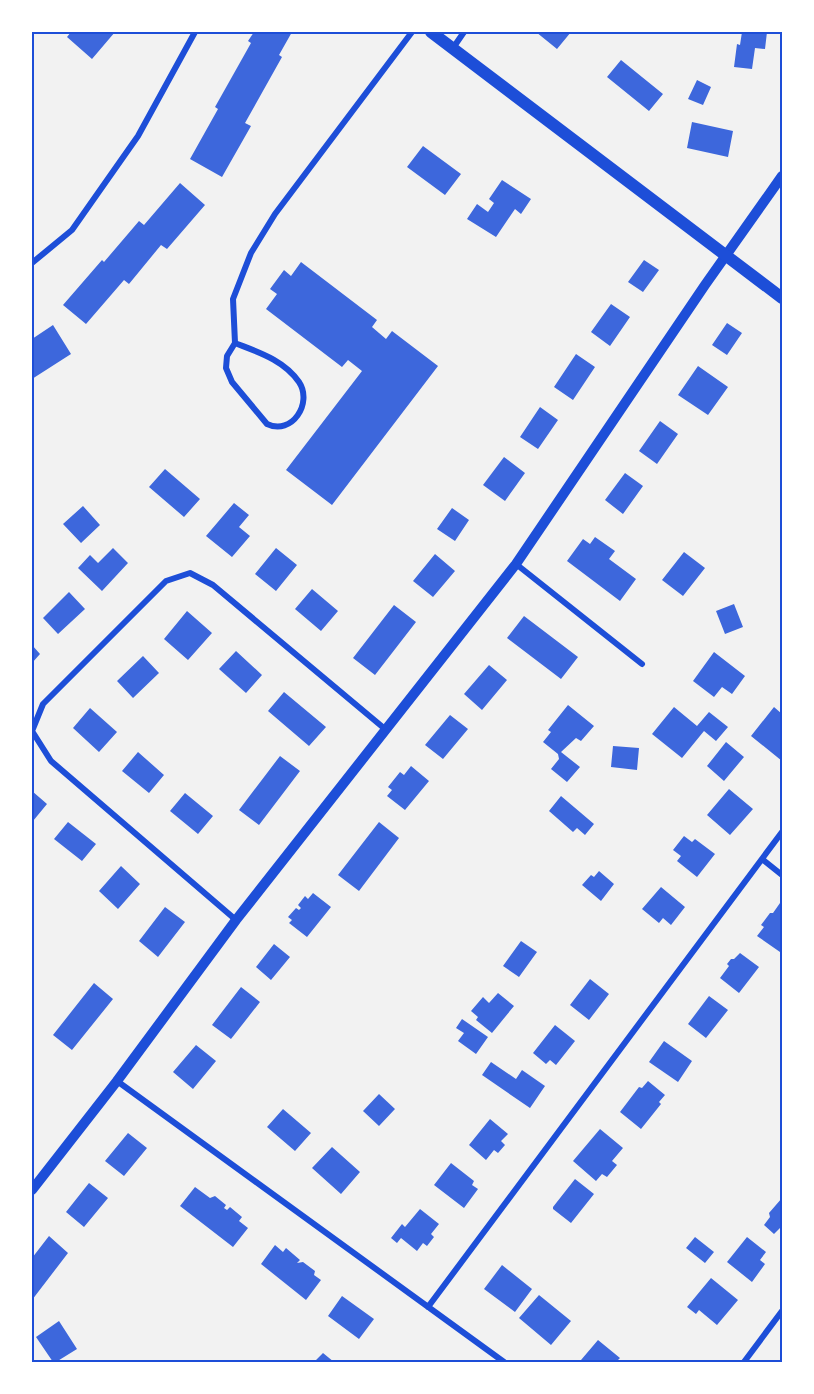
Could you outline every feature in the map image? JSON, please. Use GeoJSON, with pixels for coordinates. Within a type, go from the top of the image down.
{"type":"FeatureCollection","features":[{"type":"Feature","properties":{"kind":"main road"},"geometry":{"type":"LineString","coordinates":[[431,32],[783,298]]}},
{"type":"Feature","properties":{"kind":"street"},"geometry":{"type":"LineString","coordinates":[[32,263],[72,230],[138,136],[195,32]]}},
{"type":"Feature","properties":{"kind":"street"},"geometry":{"type":"LineString","coordinates":[[234,343],[268,355],[299,382],[305,395],[300,412],[294,420],[275,428],[267,424],[232,382],[226,368],[227,356],[234,343],[233,298],[251,253],[275,214],[412,32]]}},
{"type":"Feature","properties":{"kind":"street"},"geometry":{"type":"LineString","coordinates":[[453,48],[464,32]]}},
{"type":"Feature","properties":{"kind":"street"},"geometry":{"type":"LineString","coordinates":[[32,1190],[117,1081],[236,920],[516,564],[783,176]]}},
{"type":"Feature","properties":{"kind":"street"},"geometry":{"type":"LineString","coordinates":[[516,564],[642,664]]}},
{"type":"Feature","properties":{"kind":"street"},"geometry":{"type":"LineString","coordinates":[[236,920],[51,761],[32,731],[43,704],[166,581],[190,573],[213,585],[385,729]]}},
{"type":"Feature","properties":{"kind":"street"},"geometry":{"type":"LineString","coordinates":[[428,1307],[783,832]]}},
{"type":"Feature","properties":{"kind":"street"},"geometry":{"type":"LineString","coordinates":[[762,860],[783,874]]}},
{"type":"Feature","properties":{"kind":"street"},"geometry":{"type":"LineString","coordinates":[[117,1081],[504,1362]]}},
{"type":"Feature","properties":{"kind":"street"},"geometry":{"type":"LineString","coordinates":[[744,1362],[783,1311]]}},
{"type":"Feature","properties":{"kind":"building"},"geometry":{"type":"Polygon","coordinates":[[[71,32],[115,32],[92,59],[67,37],[71,32]]]}},
{"type":"Feature","properties":{"kind":"building"},"geometry":{"type":"Polygon","coordinates":[[[254,32],[292,32],[279,55],[282,57],[245,123],[251,126],[222,177],[190,159],[218,109],[215,107],[251,43],[248,41],[254,32]]]}},
{"type":"Feature","properties":{"kind":"building"},"geometry":{"type":"Polygon","coordinates":[[[536,32],[571,32],[557,49],[536,32]]]}},
{"type":"Feature","properties":{"kind":"building"},"geometry":{"type":"Polygon","coordinates":[[[742,32],[767,32],[765,49],[755,48],[752,69],[734,67],[737,44],[740,45],[742,32]]]}},
{"type":"Feature","properties":{"kind":"building"},"geometry":{"type":"Polygon","coordinates":[[[621,60],[663,94],[649,111],[607,77],[621,60]]]}},
{"type":"Feature","properties":{"kind":"building"},"geometry":{"type":"Polygon","coordinates":[[[697,80],[711,87],[703,105],[688,99],[697,80]]]}},
{"type":"Feature","properties":{"kind":"building"},"geometry":{"type":"Polygon","coordinates":[[[692,122],[733,131],[728,157],[687,148],[692,122]]]}},
{"type":"Feature","properties":{"kind":"building"},"geometry":{"type":"Polygon","coordinates":[[[423,146],[461,174],[445,195],[407,167],[423,146]]]}},
{"type":"Feature","properties":{"kind":"building"},"geometry":{"type":"Polygon","coordinates":[[[502,180],[531,199],[521,214],[515,209],[496,237],[467,219],[477,204],[488,212],[494,203],[489,199],[502,180]]]}},
{"type":"Feature","properties":{"kind":"building"},"geometry":{"type":"Polygon","coordinates":[[[180,183],[205,205],[167,249],[161,245],[129,284],[124,280],[86,324],[63,305],[139,221],[144,225],[180,183]]]}},
{"type":"Feature","properties":{"kind":"building"},"geometry":{"type":"Polygon","coordinates":[[[644,260],[659,270],[643,292],[628,282],[644,260]]]}},
{"type":"Feature","properties":{"kind":"building"},"geometry":{"type":"Polygon","coordinates":[[[301,262],[377,320],[372,327],[386,339],[392,331],[438,366],[332,505],[286,470],[362,371],[348,360],[342,367],[266,309],[277,294],[270,289],[284,270],[291,276],[301,262]]]}},
{"type":"Feature","properties":{"kind":"building"},"geometry":{"type":"Polygon","coordinates":[[[611,304],[630,317],[610,346],[591,332],[611,304]]]}},
{"type":"Feature","properties":{"kind":"building"},"geometry":{"type":"Polygon","coordinates":[[[727,323],[742,333],[727,355],[712,345],[727,323]]]}},
{"type":"Feature","properties":{"kind":"building"},"geometry":{"type":"Polygon","coordinates":[[[53,325],[71,354],[32,379],[32,339],[53,325]]]}},
{"type":"Feature","properties":{"kind":"building"},"geometry":{"type":"Polygon","coordinates":[[[576,354],[595,367],[573,400],[554,387],[576,354]]]}},
{"type":"Feature","properties":{"kind":"building"},"geometry":{"type":"Polygon","coordinates":[[[698,366],[728,387],[708,415],[678,395],[698,366]]]}},
{"type":"Feature","properties":{"kind":"building"},"geometry":{"type":"Polygon","coordinates":[[[540,407],[558,420],[538,449],[520,437],[540,407]]]}},
{"type":"Feature","properties":{"kind":"building"},"geometry":{"type":"Polygon","coordinates":[[[660,421],[678,434],[657,464],[639,451],[660,421]]]}},
{"type":"Feature","properties":{"kind":"building"},"geometry":{"type":"Polygon","coordinates":[[[504,457],[525,473],[505,501],[483,485],[504,457]]]}},
{"type":"Feature","properties":{"kind":"building"},"geometry":{"type":"Polygon","coordinates":[[[165,469],[200,499],[184,517],[149,487],[165,469]]]}},
{"type":"Feature","properties":{"kind":"building"},"geometry":{"type":"Polygon","coordinates":[[[625,473],[643,486],[623,514],[605,500],[625,473]]]}},
{"type":"Feature","properties":{"kind":"building"},"geometry":{"type":"Polygon","coordinates":[[[234,503],[249,515],[239,527],[250,536],[232,557],[206,536],[234,503]]]}},
{"type":"Feature","properties":{"kind":"building"},"geometry":{"type":"Polygon","coordinates":[[[83,506],[100,525],[81,543],[63,524],[83,506]]]}},
{"type":"Feature","properties":{"kind":"building"},"geometry":{"type":"Polygon","coordinates":[[[452,508],[469,520],[455,541],[437,529],[452,508]]]}},
{"type":"Feature","properties":{"kind":"building"},"geometry":{"type":"Polygon","coordinates":[[[595,537],[615,551],[609,559],[636,579],[620,601],[567,561],[583,539],[590,544],[595,537]]]}},
{"type":"Feature","properties":{"kind":"building"},"geometry":{"type":"Polygon","coordinates":[[[113,548],[128,563],[102,591],[78,568],[90,555],[98,563],[113,548]]]}},
{"type":"Feature","properties":{"kind":"building"},"geometry":{"type":"Polygon","coordinates":[[[276,548],[297,565],[276,591],[255,574],[276,548]]]}},
{"type":"Feature","properties":{"kind":"building"},"geometry":{"type":"Polygon","coordinates":[[[684,552],[705,568],[683,596],[662,580],[684,552]]]}},
{"type":"Feature","properties":{"kind":"building"},"geometry":{"type":"Polygon","coordinates":[[[435,554],[455,571],[433,597],[413,581],[435,554]]]}},
{"type":"Feature","properties":{"kind":"building"},"geometry":{"type":"Polygon","coordinates":[[[312,589],[338,611],[321,631],[295,609],[312,589]]]}},
{"type":"Feature","properties":{"kind":"building"},"geometry":{"type":"Polygon","coordinates":[[[69,592],[85,609],[58,634],[43,618],[69,592]]]}},
{"type":"Feature","properties":{"kind":"building"},"geometry":{"type":"Polygon","coordinates":[[[734,604],[743,627],[725,634],[716,611],[734,604]]]}},
{"type":"Feature","properties":{"kind":"building"},"geometry":{"type":"Polygon","coordinates":[[[394,605],[416,622],[375,675],[353,658],[394,605]]]}},
{"type":"Feature","properties":{"kind":"building"},"geometry":{"type":"Polygon","coordinates":[[[187,611],[212,633],[188,660],[164,639],[187,611]]]}},
{"type":"Feature","properties":{"kind":"building"},"geometry":{"type":"Polygon","coordinates":[[[524,616],[578,657],[561,679],[507,638],[524,616]]]}},
{"type":"Feature","properties":{"kind":"building"},"geometry":{"type":"Polygon","coordinates":[[[32,645],[40,654],[32,663],[32,645]]]}},
{"type":"Feature","properties":{"kind":"building"},"geometry":{"type":"Polygon","coordinates":[[[236,651],[262,675],[246,693],[219,669],[236,651]]]}},
{"type":"Feature","properties":{"kind":"building"},"geometry":{"type":"Polygon","coordinates":[[[714,652],[745,676],[732,694],[722,687],[714,697],[693,681],[714,652]]]}},
{"type":"Feature","properties":{"kind":"building"},"geometry":{"type":"Polygon","coordinates":[[[143,656],[159,673],[133,698],[117,681],[143,656]]]}},
{"type":"Feature","properties":{"kind":"building"},"geometry":{"type":"Polygon","coordinates":[[[489,665],[507,680],[482,710],[464,694],[489,665]]]}},
{"type":"Feature","properties":{"kind":"building"},"geometry":{"type":"Polygon","coordinates":[[[284,692],[326,727],[309,746],[268,711],[284,692]]]}},
{"type":"Feature","properties":{"kind":"building"},"geometry":{"type":"Polygon","coordinates":[[[568,705],[594,726],[581,741],[576,738],[561,752],[580,767],[567,782],[551,769],[559,759],[558,754],[543,742],[551,732],[548,730],[568,705]]]}},
{"type":"Feature","properties":{"kind":"building"},"geometry":{"type":"Polygon","coordinates":[[[674,707],[697,726],[709,712],[728,727],[716,741],[704,731],[682,758],[652,734],[674,707]]]}},
{"type":"Feature","properties":{"kind":"building"},"geometry":{"type":"Polygon","coordinates":[[[774,707],[782,714],[782,761],[751,736],[774,707]]]}},
{"type":"Feature","properties":{"kind":"building"},"geometry":{"type":"Polygon","coordinates":[[[90,708],[117,732],[99,752],[73,728],[90,708]]]}},
{"type":"Feature","properties":{"kind":"building"},"geometry":{"type":"Polygon","coordinates":[[[450,715],[468,729],[443,759],[425,745],[450,715]]]}},
{"type":"Feature","properties":{"kind":"building"},"geometry":{"type":"Polygon","coordinates":[[[726,742],[744,757],[724,781],[707,766],[726,742]]]}},
{"type":"Feature","properties":{"kind":"building"},"geometry":{"type":"Polygon","coordinates":[[[613,746],[639,748],[637,770],[611,767],[613,746]]]}},
{"type":"Feature","properties":{"kind":"building"},"geometry":{"type":"Polygon","coordinates":[[[138,752],[164,775],[149,793],[122,771],[138,752]]]}},
{"type":"Feature","properties":{"kind":"building"},"geometry":{"type":"Polygon","coordinates":[[[280,756],[300,771],[259,825],[239,810],[280,756]]]}},
{"type":"Feature","properties":{"kind":"building"},"geometry":{"type":"Polygon","coordinates":[[[411,766],[429,781],[405,810],[387,796],[392,790],[388,787],[400,772],[404,775],[411,766]]]}},
{"type":"Feature","properties":{"kind":"building"},"geometry":{"type":"Polygon","coordinates":[[[729,789],[753,809],[730,835],[707,815],[729,789]]]}},
{"type":"Feature","properties":{"kind":"building"},"geometry":{"type":"Polygon","coordinates":[[[32,791],[47,804],[33,821],[32,819],[32,791]]]}},
{"type":"Feature","properties":{"kind":"building"},"geometry":{"type":"Polygon","coordinates":[[[185,793],[213,816],[198,834],[170,811],[185,793]]]}},
{"type":"Feature","properties":{"kind":"building"},"geometry":{"type":"Polygon","coordinates":[[[561,796],[594,824],[585,835],[577,828],[573,832],[549,811],[561,796]]]}},
{"type":"Feature","properties":{"kind":"building"},"geometry":{"type":"Polygon","coordinates":[[[68,822],[96,844],[82,861],[54,839],[68,822]]]}},
{"type":"Feature","properties":{"kind":"building"},"geometry":{"type":"Polygon","coordinates":[[[379,822],[399,838],[359,891],[338,875],[379,822]]]}},
{"type":"Feature","properties":{"kind":"building"},"geometry":{"type":"Polygon","coordinates":[[[684,836],[692,842],[695,839],[715,854],[697,877],[677,861],[681,856],[673,850],[684,836]]]}},
{"type":"Feature","properties":{"kind":"building"},"geometry":{"type":"Polygon","coordinates":[[[121,866],[140,884],[118,909],[99,891],[121,866]]]}},
{"type":"Feature","properties":{"kind":"building"},"geometry":{"type":"Polygon","coordinates":[[[599,871],[614,884],[601,901],[582,885],[591,875],[594,877],[599,871]]]}},
{"type":"Feature","properties":{"kind":"building"},"geometry":{"type":"Polygon","coordinates":[[[661,887],[685,907],[671,925],[663,918],[659,923],[642,909],[661,887]]]}},
{"type":"Feature","properties":{"kind":"building"},"geometry":{"type":"Polygon","coordinates":[[[313,893],[331,907],[307,937],[289,923],[292,920],[288,917],[296,908],[299,910],[301,908],[298,905],[305,896],[308,899],[313,893]]]}},
{"type":"Feature","properties":{"kind":"building"},"geometry":{"type":"Polygon","coordinates":[[[780,903],[782,905],[782,948],[780,952],[757,936],[764,927],[761,925],[780,903]]]}},
{"type":"Feature","properties":{"kind":"building"},"geometry":{"type":"Polygon","coordinates":[[[165,907],[185,922],[158,957],[139,941],[165,907]]]}},
{"type":"Feature","properties":{"kind":"building"},"geometry":{"type":"Polygon","coordinates":[[[521,941],[537,952],[519,977],[503,966],[521,941]]]}},
{"type":"Feature","properties":{"kind":"building"},"geometry":{"type":"Polygon","coordinates":[[[274,944],[290,957],[271,980],[256,967],[274,944]]]}},
{"type":"Feature","properties":{"kind":"building"},"geometry":{"type":"Polygon","coordinates":[[[740,953],[759,967],[739,993],[720,978],[731,959],[740,953]]]}},
{"type":"Feature","properties":{"kind":"building"},"geometry":{"type":"Polygon","coordinates":[[[590,979],[609,994],[589,1020],[570,1005],[590,979]]]}},
{"type":"Feature","properties":{"kind":"building"},"geometry":{"type":"Polygon","coordinates":[[[94,983],[113,999],[72,1050],[53,1035],[94,983]]]}},
{"type":"Feature","properties":{"kind":"building"},"geometry":{"type":"Polygon","coordinates":[[[241,987],[260,1002],[231,1039],[212,1025],[241,987]]]}},
{"type":"Feature","properties":{"kind":"building"},"geometry":{"type":"Polygon","coordinates":[[[498,993],[514,1006],[492,1033],[476,1020],[478,1017],[471,1011],[483,997],[489,1003],[498,993]]]}},
{"type":"Feature","properties":{"kind":"building"},"geometry":{"type":"Polygon","coordinates":[[[709,996],[728,1010],[706,1038],[688,1024],[709,996]]]}},
{"type":"Feature","properties":{"kind":"building"},"geometry":{"type":"Polygon","coordinates":[[[462,1019],[488,1037],[476,1054],[458,1041],[464,1033],[456,1028],[462,1019]]]}},
{"type":"Feature","properties":{"kind":"building"},"geometry":{"type":"Polygon","coordinates":[[[555,1025],[575,1041],[556,1065],[550,1060],[546,1064],[533,1053],[555,1025]]]}},
{"type":"Feature","properties":{"kind":"building"},"geometry":{"type":"Polygon","coordinates":[[[664,1041],[692,1061],[678,1082],[649,1062],[664,1041]]]}},
{"type":"Feature","properties":{"kind":"building"},"geometry":{"type":"Polygon","coordinates":[[[196,1045],[216,1061],[193,1089],[173,1072],[196,1045]]]}},
{"type":"Feature","properties":{"kind":"building"},"geometry":{"type":"Polygon","coordinates":[[[491,1062],[516,1079],[522,1070],[545,1086],[530,1108],[482,1075],[491,1062]]]}},
{"type":"Feature","properties":{"kind":"building"},"geometry":{"type":"Polygon","coordinates":[[[648,1081],[665,1095],[659,1102],[661,1104],[641,1129],[620,1112],[639,1087],[642,1088],[648,1081]]]}},
{"type":"Feature","properties":{"kind":"building"},"geometry":{"type":"Polygon","coordinates":[[[379,1094],[395,1109],[379,1126],[363,1111],[379,1094]]]}},
{"type":"Feature","properties":{"kind":"building"},"geometry":{"type":"Polygon","coordinates":[[[283,1109],[311,1133],[295,1151],[267,1127],[283,1109]]]}},
{"type":"Feature","properties":{"kind":"building"},"geometry":{"type":"Polygon","coordinates":[[[490,1119],[508,1134],[501,1141],[505,1145],[498,1153],[494,1150],[486,1160],[469,1145],[490,1119]]]}},
{"type":"Feature","properties":{"kind":"building"},"geometry":{"type":"Polygon","coordinates":[[[600,1129],[623,1148],[612,1161],[617,1165],[607,1177],[602,1174],[596,1181],[573,1161],[600,1129]]]}},
{"type":"Feature","properties":{"kind":"building"},"geometry":{"type":"Polygon","coordinates":[[[128,1133],[147,1148],[124,1176],[105,1161],[128,1133]]]}},
{"type":"Feature","properties":{"kind":"building"},"geometry":{"type":"Polygon","coordinates":[[[332,1147],[360,1172],[341,1194],[312,1168],[332,1147]]]}},
{"type":"Feature","properties":{"kind":"building"},"geometry":{"type":"Polygon","coordinates":[[[451,1163],[474,1181],[472,1185],[478,1189],[464,1208],[434,1185],[451,1163]]]}},
{"type":"Feature","properties":{"kind":"building"},"geometry":{"type":"Polygon","coordinates":[[[575,1179],[594,1194],[571,1223],[553,1207],[575,1179]]]}},
{"type":"Feature","properties":{"kind":"building"},"geometry":{"type":"Polygon","coordinates":[[[89,1183],[108,1198],[84,1227],[66,1212],[89,1183]]]}},
{"type":"Feature","properties":{"kind":"building"},"geometry":{"type":"Polygon","coordinates":[[[195,1187],[210,1198],[215,1196],[226,1205],[224,1208],[227,1210],[230,1207],[242,1217],[239,1221],[248,1228],[233,1247],[180,1206],[195,1187]]]}},
{"type":"Feature","properties":{"kind":"building"},"geometry":{"type":"Polygon","coordinates":[[[782,1198],[782,1226],[774,1234],[764,1225],[770,1217],[769,1213],[782,1198]]]}},
{"type":"Feature","properties":{"kind":"building"},"geometry":{"type":"Polygon","coordinates":[[[420,1209],[439,1224],[431,1234],[434,1237],[427,1246],[423,1243],[417,1251],[401,1238],[397,1243],[391,1238],[402,1224],[405,1227],[420,1209]]]}},
{"type":"Feature","properties":{"kind":"building"},"geometry":{"type":"Polygon","coordinates":[[[49,1236],[68,1253],[32,1300],[32,1258],[49,1236]]]}},
{"type":"Feature","properties":{"kind":"building"},"geometry":{"type":"Polygon","coordinates":[[[695,1237],[714,1252],[705,1263],[686,1248],[695,1237]]]}},
{"type":"Feature","properties":{"kind":"building"},"geometry":{"type":"Polygon","coordinates":[[[747,1237],[766,1252],[760,1260],[765,1264],[752,1282],[727,1262],[747,1237]]]}},
{"type":"Feature","properties":{"kind":"building"},"geometry":{"type":"Polygon","coordinates":[[[275,1245],[283,1252],[286,1248],[300,1260],[297,1263],[303,1262],[315,1271],[314,1275],[321,1280],[306,1300],[261,1264],[275,1245]]]}},
{"type":"Feature","properties":{"kind":"building"},"geometry":{"type":"Polygon","coordinates":[[[502,1265],[532,1289],[515,1312],[484,1289],[502,1265]]]}},
{"type":"Feature","properties":{"kind":"building"},"geometry":{"type":"Polygon","coordinates":[[[711,1278],[738,1300],[717,1325],[699,1310],[696,1314],[687,1307],[711,1278]]]}},
{"type":"Feature","properties":{"kind":"building"},"geometry":{"type":"Polygon","coordinates":[[[539,1295],[571,1321],[551,1345],[519,1318],[539,1295]]]}},
{"type":"Feature","properties":{"kind":"building"},"geometry":{"type":"Polygon","coordinates":[[[342,1296],[374,1319],[359,1339],[328,1316],[342,1296]]]}},
{"type":"Feature","properties":{"kind":"building"},"geometry":{"type":"Polygon","coordinates":[[[59,1321],[77,1349],[53,1362],[36,1337],[59,1321]]]}},
{"type":"Feature","properties":{"kind":"building"},"geometry":{"type":"Polygon","coordinates":[[[598,1340],[620,1358],[616,1362],[581,1360],[598,1340]]]}},
{"type":"Feature","properties":{"kind":"building"},"geometry":{"type":"Polygon","coordinates":[[[323,1353],[334,1362],[314,1362],[323,1353]]]}}]}
